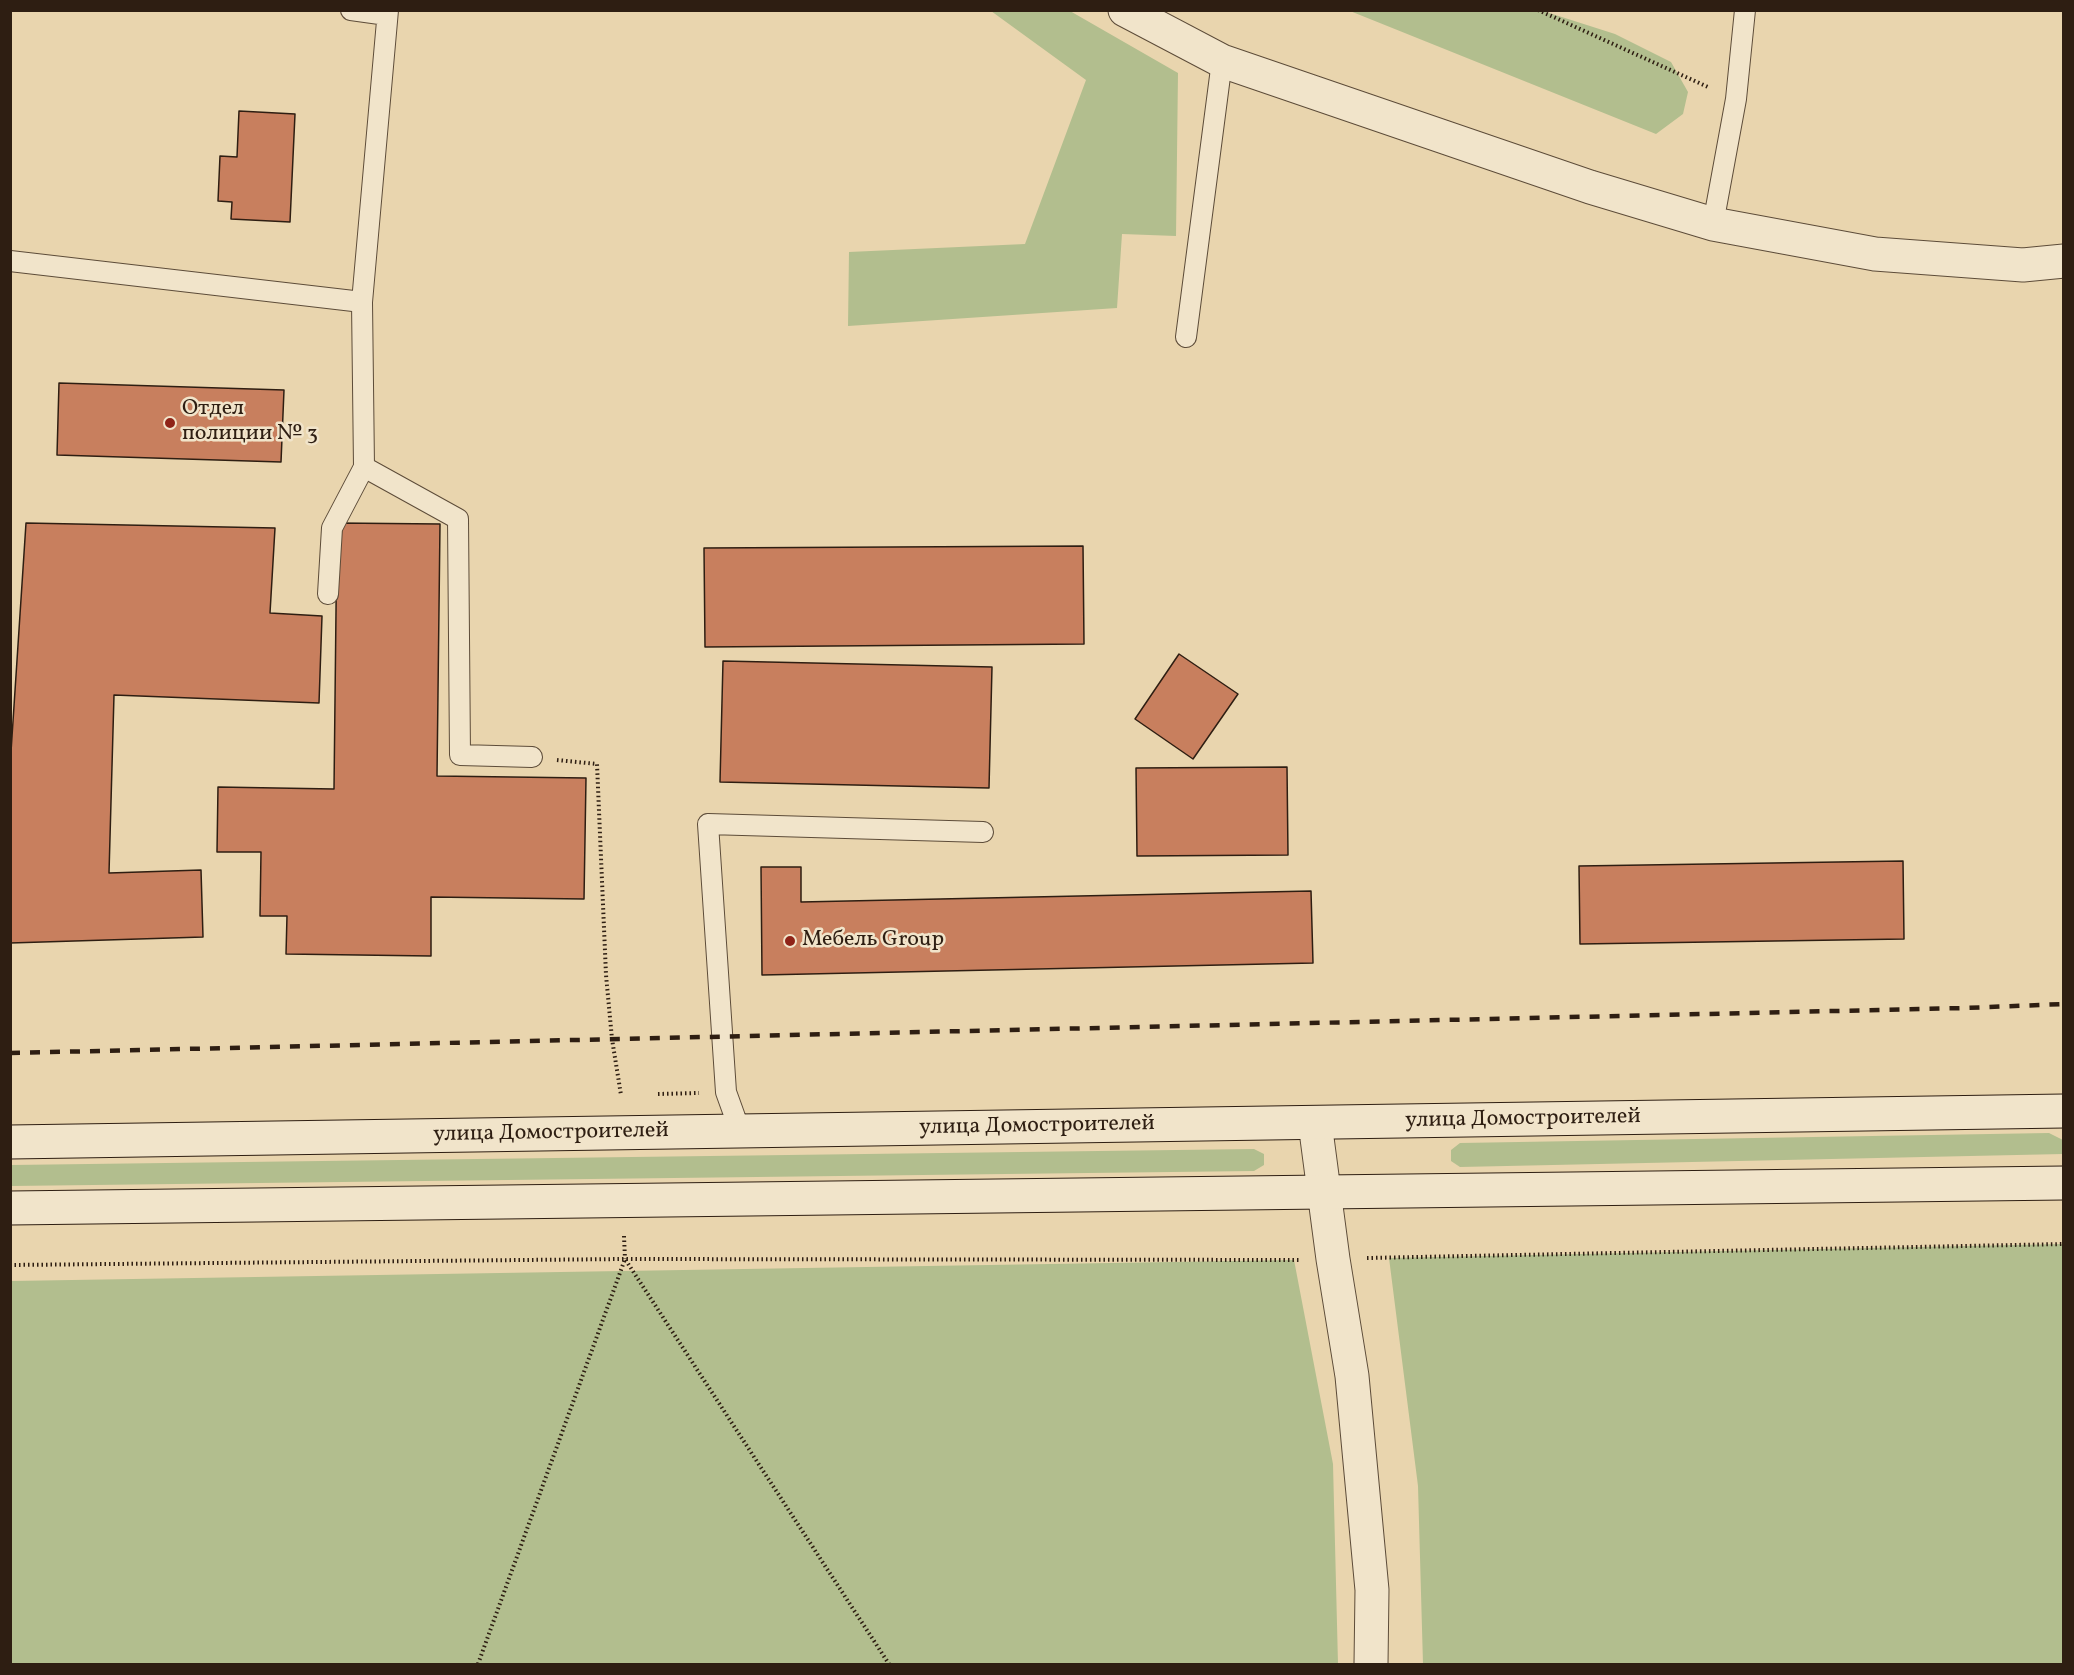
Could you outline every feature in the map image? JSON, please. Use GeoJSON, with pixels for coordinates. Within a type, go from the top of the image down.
{"type":"FeatureCollection","features":[{"type":"Feature","properties":{"kind":"main road"},"geometry":{"type":"LineString","coordinates":[[1125,10],[1222,61],[1590,187],[1713,224],[1875,254],[2023,265],[2064,261]]}},
{"type":"Feature","properties":{"kind":"main road","name":"улица Домостроителей"},"geometry":{"type":"LineString","coordinates":[[10,1142],[2064,1112]]}},
{"type":"Feature","properties":{"kind":"main road"},"geometry":{"type":"LineString","coordinates":[[1314,1123],[1352,1376],[1371,1578],[1371,1665]]}},
{"type":"Feature","properties":{"kind":"main road"},"geometry":{"type":"LineString","coordinates":[[10,1208],[2064,1183]]}},
{"type":"Feature","properties":{"kind":"lane"},"geometry":{"type":"LineString","coordinates":[[328,594],[332,528],[364,467],[362,302],[387,13],[351,10]]}},
{"type":"Feature","properties":{"kind":"lane"},"geometry":{"type":"LineString","coordinates":[[1713,224],[1736,99],[1746,10]]}},
{"type":"Feature","properties":{"kind":"lane"},"geometry":{"type":"LineString","coordinates":[[1186,337],[1222,61]]}},
{"type":"Feature","properties":{"kind":"lane"},"geometry":{"type":"LineString","coordinates":[[10,261],[362,302]]}},
{"type":"Feature","properties":{"kind":"lane"},"geometry":{"type":"LineString","coordinates":[[364,467],[458,519],[460,755],[532,757]]}},
{"type":"Feature","properties":{"kind":"lane"},"geometry":{"type":"LineString","coordinates":[[740,1131],[726,1092],[708,824],[983,832]]}},
{"type":"Feature","properties":{"kind":"path"},"geometry":{"type":"LineString","coordinates":[[1538,10],[1736,99]]}},
{"type":"Feature","properties":{"kind":"path"},"geometry":{"type":"LineString","coordinates":[[532,757],[597,764],[606,975],[612,1039],[621,1095]]}},
{"type":"Feature","properties":{"kind":"path"},"geometry":{"type":"LineString","coordinates":[[10,1264],[625,1259],[1333,1259],[2064,1244]]}},
{"type":"Feature","properties":{"kind":"path"},"geometry":{"type":"LineString","coordinates":[[478,1665],[625,1259]]}},
{"type":"Feature","properties":{"kind":"path"},"geometry":{"type":"LineString","coordinates":[[625,1259],[889,1665]]}},
{"type":"Feature","properties":{"kind":"green space"},"geometry":{"type":"Polygon","coordinates":[[[991,11],[1070,11],[1178,73],[1176,236],[1122,234],[1117,308],[848,326],[849,252],[1025,244],[1086,80],[991,11]]]}},
{"type":"Feature","properties":{"kind":"green space"},"geometry":{"type":"Polygon","coordinates":[[[1350,11],[1543,11],[1615,34],[1671,62],[1688,92],[1683,114],[1656,134],[1350,11]]]}},
{"type":"Feature","properties":{"kind":"green space"},"geometry":{"type":"Polygon","coordinates":[[[2049,1133],[2063,1140],[2063,1154],[1460,1167],[1451,1161],[1451,1150],[1460,1143],[2049,1133]]]}},
{"type":"Feature","properties":{"kind":"green space"},"geometry":{"type":"Polygon","coordinates":[[[1254,1149],[1264,1154],[1264,1165],[1254,1171],[10,1186],[11,1165],[1254,1149]]]}},
{"type":"Feature","properties":{"kind":"green space"},"geometry":{"type":"Polygon","coordinates":[[[2063,1244],[2063,1664],[1423,1664],[1418,1486],[1389,1258],[2063,1244]]]}},
{"type":"Feature","properties":{"kind":"green space"},"geometry":{"type":"Polygon","coordinates":[[[1294,1260],[1333,1464],[1338,1664],[11,1664],[11,1281],[1294,1260]]]}},
{"type":"Feature","properties":{"kind":"building"},"geometry":{"type":"Polygon","coordinates":[[[239,111],[295,114],[290,222],[231,219],[232,202],[218,201],[220,156],[237,157],[239,111]]]}},
{"type":"Feature","properties":{"kind":"building","name":"Отдел полиции № 3"},"geometry":{"type":"Polygon","coordinates":[[[59,383],[284,390],[281,462],[57,455],[59,383]]]}},
{"type":"Feature","properties":{"kind":"building"},"geometry":{"type":"Polygon","coordinates":[[[26,523],[275,528],[270,613],[322,616],[319,703],[114,695],[109,873],[201,870],[203,937],[10,943],[10,767],[26,523]]]}},
{"type":"Feature","properties":{"kind":"building"},"geometry":{"type":"Polygon","coordinates":[[[337,523],[440,524],[437,776],[586,778],[584,899],[431,897],[431,956],[286,954],[287,916],[260,916],[261,852],[217,852],[218,787],[334,789],[337,523]]]}},
{"type":"Feature","properties":{"kind":"building"},"geometry":{"type":"Polygon","coordinates":[[[1083,546],[1084,644],[705,647],[704,548],[1083,546]]]}},
{"type":"Feature","properties":{"kind":"building"},"geometry":{"type":"Polygon","coordinates":[[[1179,654],[1238,694],[1193,759],[1135,719],[1179,654]]]}},
{"type":"Feature","properties":{"kind":"building"},"geometry":{"type":"Polygon","coordinates":[[[723,661],[992,667],[989,788],[720,782],[723,661]]]}},
{"type":"Feature","properties":{"kind":"building"},"geometry":{"type":"Polygon","coordinates":[[[1287,767],[1288,855],[1137,856],[1136,768],[1287,767]]]}},
{"type":"Feature","properties":{"kind":"building"},"geometry":{"type":"Polygon","coordinates":[[[1903,861],[1904,939],[1580,944],[1579,866],[1903,861]]]}},
{"type":"Feature","properties":{"kind":"building"},"geometry":{"type":"Polygon","coordinates":[[[761,867],[801,867],[801,902],[1311,891],[1313,963],[762,975],[761,867]]]}},
{"type":"Feature","properties":{"kind":"railway"},"geometry":{"type":"LineString","coordinates":[[10,1053],[2064,1004]]}},
{"type":"Feature","properties":{"kind":"place","name":"Отдел полиции № 3"},"geometry":{"type":"Point","coordinates":[170,423]}},
{"type":"Feature","properties":{"kind":"place","name":"Мебель Group"},"geometry":{"type":"Point","coordinates":[790,941]}}]}
